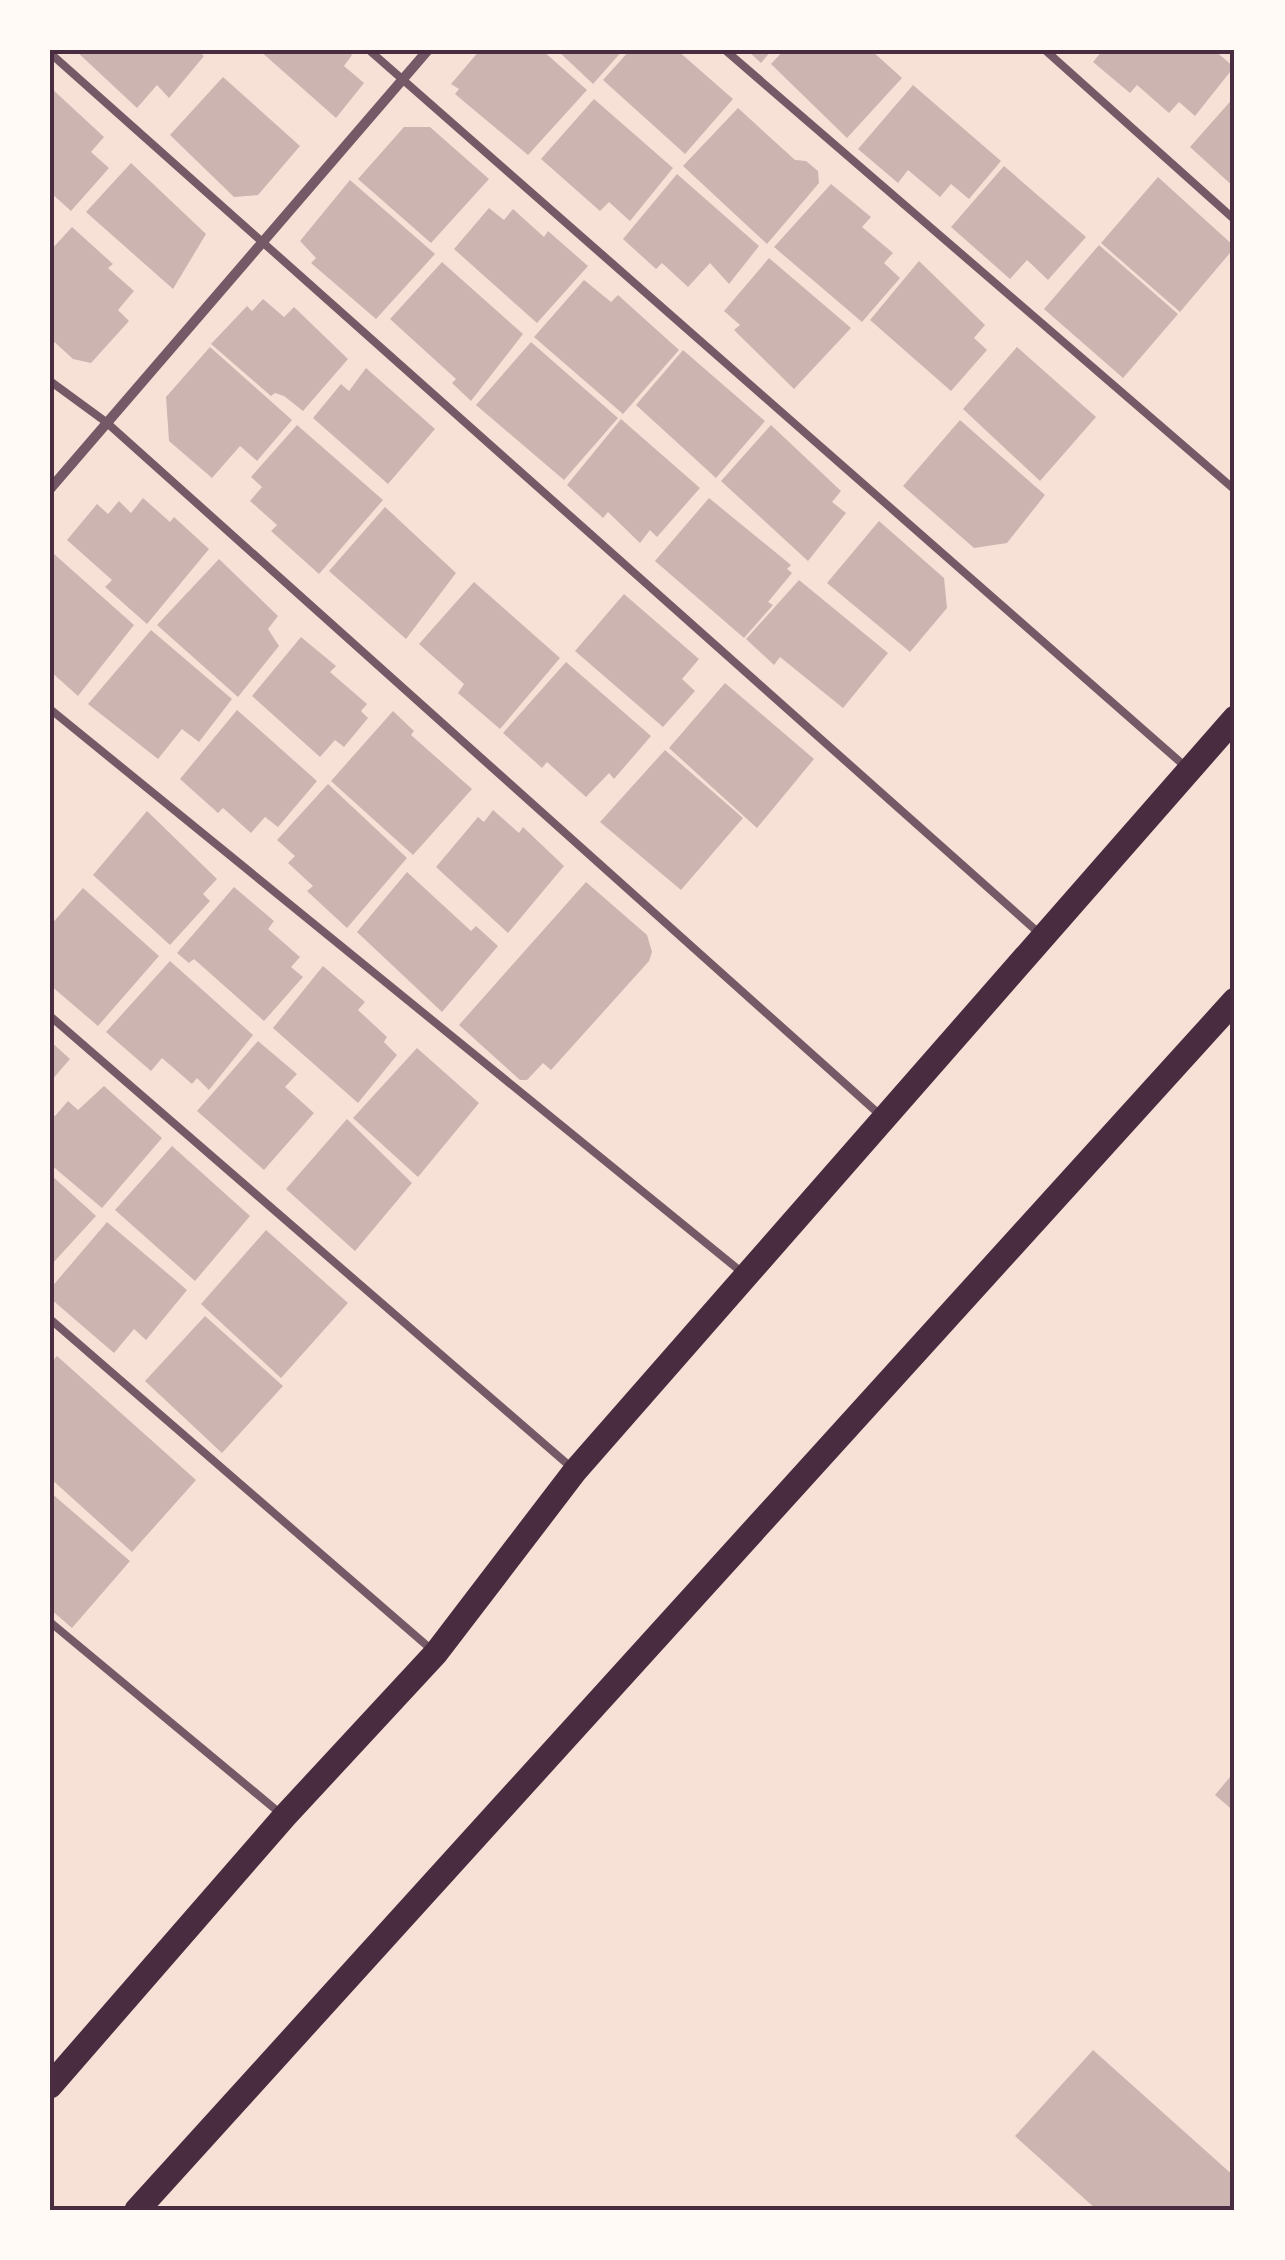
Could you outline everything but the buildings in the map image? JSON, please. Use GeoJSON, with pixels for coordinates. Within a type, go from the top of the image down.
{"type":"FeatureCollection","features":[{"type":"Feature","properties":{"kind":"main road"},"geometry":{"type":"LineString","coordinates":[[50,2086],[284,1817],[436,1653],[575,1471],[1235,718]]}},
{"type":"Feature","properties":{"kind":"main road"},"geometry":{"type":"LineString","coordinates":[[137,2210],[1235,1000]]}},
{"type":"Feature","properties":{"kind":"street"},"geometry":{"type":"LineString","coordinates":[[50,489],[428,50]]}},
{"type":"Feature","properties":{"kind":"lane"},"geometry":{"type":"LineString","coordinates":[[370,50],[1190,771]]}},
{"type":"Feature","properties":{"kind":"lane"},"geometry":{"type":"LineString","coordinates":[[725,50],[1235,490]]}},
{"type":"Feature","properties":{"kind":"lane"},"geometry":{"type":"LineString","coordinates":[[1045,50],[1235,220]]}},
{"type":"Feature","properties":{"kind":"lane"},"geometry":{"type":"LineString","coordinates":[[50,53],[260,244],[1043,937]]}},
{"type":"Feature","properties":{"kind":"lane"},"geometry":{"type":"LineString","coordinates":[[50,381],[106,422],[886,1120]]}},
{"type":"Feature","properties":{"kind":"lane"},"geometry":{"type":"LineString","coordinates":[[50,709],[747,1276]]}},
{"type":"Feature","properties":{"kind":"lane"},"geometry":{"type":"LineString","coordinates":[[50,1016],[575,1471]]}},
{"type":"Feature","properties":{"kind":"lane"},"geometry":{"type":"LineString","coordinates":[[50,1319],[436,1653]]}},
{"type":"Feature","properties":{"kind":"lane"},"geometry":{"type":"LineString","coordinates":[[50,1622],[284,1817]]}}]}
